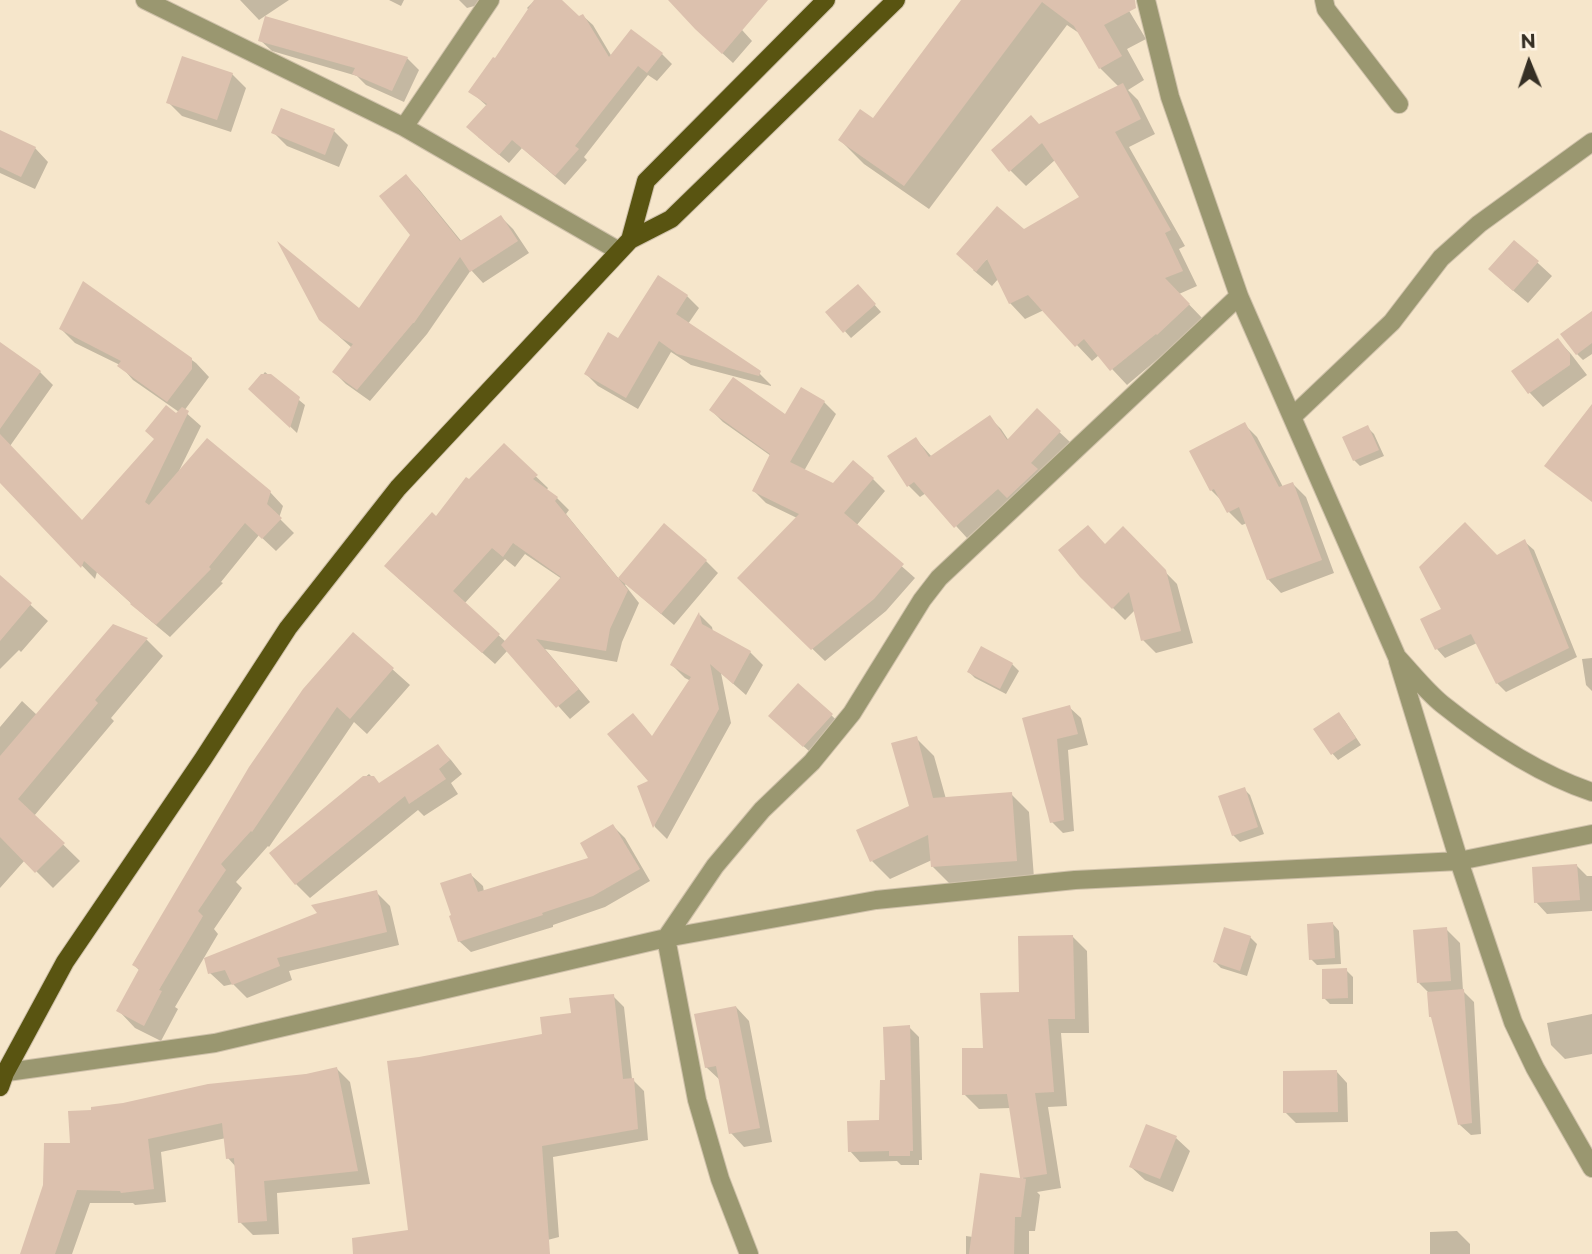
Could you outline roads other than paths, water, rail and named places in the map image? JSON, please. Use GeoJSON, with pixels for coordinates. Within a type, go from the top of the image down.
{"type":"FeatureCollection","features":[{"type":"Feature","properties":{"kind":"main road"},"geometry":{"type":"LineString","coordinates":[[624,245],[646,181],[826,0]]}},
{"type":"Feature","properties":{"kind":"main road"},"geometry":{"type":"LineString","coordinates":[[2,1078],[65,962],[288,628],[398,488],[624,245],[671,219],[896,0]]}},
{"type":"Feature","properties":{"kind":"street"},"geometry":{"type":"LineString","coordinates":[[145,0],[404,127],[624,245]]}},
{"type":"Feature","properties":{"kind":"street"},"geometry":{"type":"LineString","coordinates":[[404,127],[490,0]]}},
{"type":"Feature","properties":{"kind":"street"},"geometry":{"type":"LineString","coordinates":[[1146,0],[1170,97],[1239,296],[1397,657],[1460,861],[1514,1022],[1535,1068],[1592,1168]]}},
{"type":"Feature","properties":{"kind":"street"},"geometry":{"type":"LineString","coordinates":[[1324,0],[1326,9],[1399,104]]}},
{"type":"Feature","properties":{"kind":"street"},"geometry":{"type":"LineString","coordinates":[[1292,417],[1392,322],[1441,258],[1479,224],[1592,142]]}},
{"type":"Feature","properties":{"kind":"street"},"geometry":{"type":"LineString","coordinates":[[749,1254],[720,1178],[697,1100],[666,938],[715,866],[746,828],[812,762],[852,713],[922,600],[939,578],[1239,296]]}},
{"type":"Feature","properties":{"kind":"street"},"geometry":{"type":"LineString","coordinates":[[1397,657],[1440,703],[1501,747],[1571,785],[1592,792]]}},
{"type":"Feature","properties":{"kind":"street"},"geometry":{"type":"LineString","coordinates":[[2,1078],[215,1043],[666,938],[876,900],[1062,881],[1460,861],[1592,834]]}}]}
